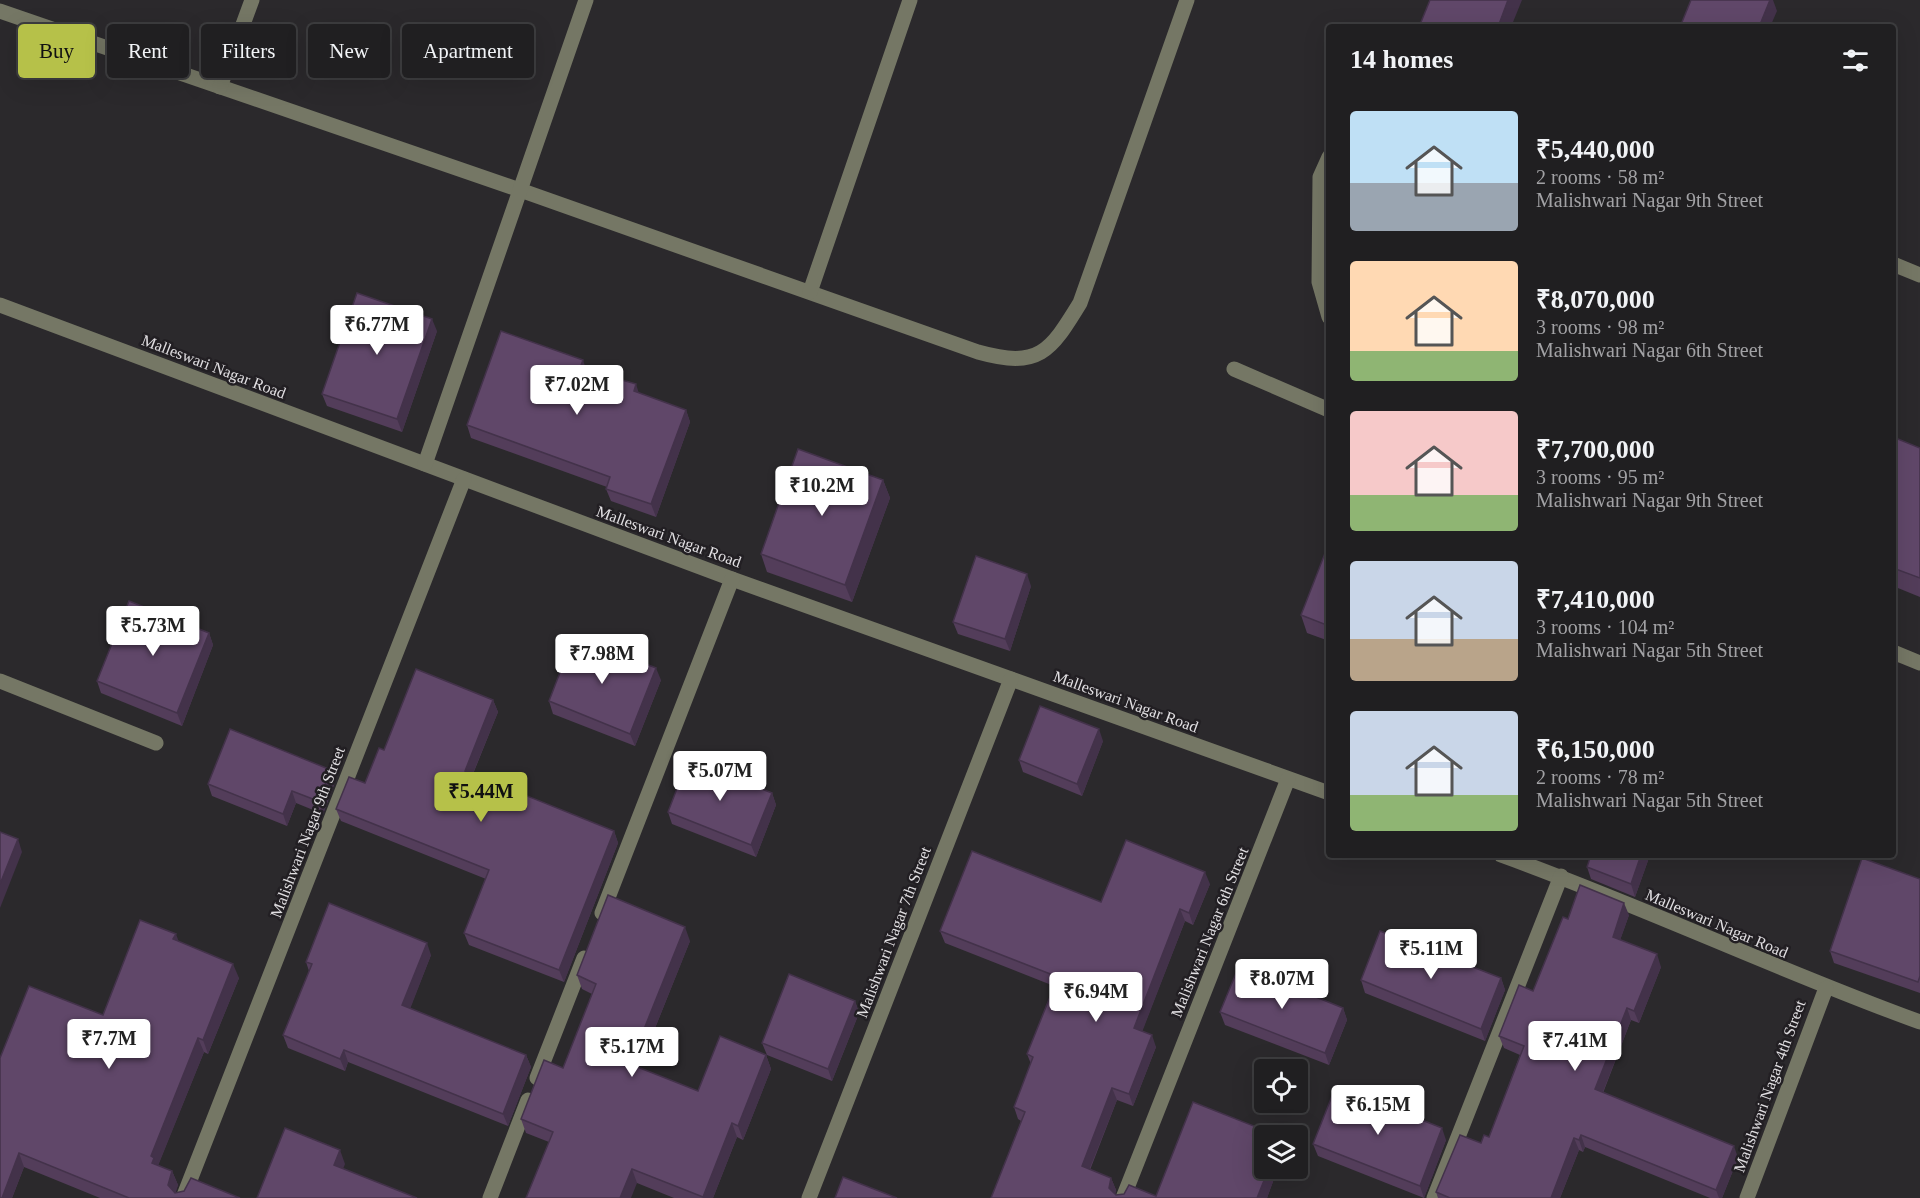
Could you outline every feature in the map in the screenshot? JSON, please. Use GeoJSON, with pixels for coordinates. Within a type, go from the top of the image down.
{"type":"FeatureCollection","features":[{"type":"Feature","properties":{"kind":"street"},"geometry":{"type":"LineString","coordinates":[[220,87],[252,0]]}},
{"type":"Feature","properties":{"kind":"street"},"geometry":{"type":"LineString","coordinates":[[425,464],[586,0]]}},
{"type":"Feature","properties":{"kind":"street"},"geometry":{"type":"LineString","coordinates":[[810,292],[910,0]]}},
{"type":"Feature","properties":{"kind":"street"},"geometry":{"type":"LineString","coordinates":[[0,11],[1002,359],[1027,358],[1048,348],[1056,341],[1080,303],[1187,0]]}},
{"type":"Feature","properties":{"kind":"street"},"geometry":{"type":"LineString","coordinates":[[1326,164],[1320,177],[1319,282],[1326,306]]}},
{"type":"Feature","properties":{"kind":"street"},"geometry":{"type":"LineString","coordinates":[[1896,265],[1920,274]]}},
{"type":"Feature","properties":{"kind":"street","name":"Malleswari Nagar Road"},"geometry":{"type":"LineString","coordinates":[[0,305],[732,579],[1326,792]]}},
{"type":"Feature","properties":{"kind":"street"},"geometry":{"type":"LineString","coordinates":[[1234,369],[1326,409]]}},
{"type":"Feature","properties":{"kind":"street","name":"Malishwari Nagar 9th Street"},"geometry":{"type":"LineString","coordinates":[[183,1198],[464,479]]}},
{"type":"Feature","properties":{"kind":"street"},"geometry":{"type":"LineString","coordinates":[[490,1198],[732,579]]}},
{"type":"Feature","properties":{"kind":"street"},"geometry":{"type":"LineString","coordinates":[[1896,653],[1920,663]]}},
{"type":"Feature","properties":{"kind":"street","name":"Malishwari Nagar 7th Street"},"geometry":{"type":"LineString","coordinates":[[808,1198],[1011,679]]}},
{"type":"Feature","properties":{"kind":"street"},"geometry":{"type":"LineString","coordinates":[[0,681],[156,743]]}},
{"type":"Feature","properties":{"kind":"street","name":"Malishwari Nagar 6th Street"},"geometry":{"type":"LineString","coordinates":[[1123,1198],[1288,779]]}},
{"type":"Feature","properties":{"kind":"street","name":"Malleswari Nagar Road"},"geometry":{"type":"LineString","coordinates":[[1510,858],[1561,876],[1826,988],[1920,1022]]}},
{"type":"Feature","properties":{"kind":"street"},"geometry":{"type":"LineString","coordinates":[[1434,1198],[1561,876]]}},
{"type":"Feature","properties":{"kind":"street","name":"Malishwari Nagar 4th Street"},"geometry":{"type":"LineString","coordinates":[[1747,1198],[1826,988]]}},
{"type":"Feature","properties":{"kind":"building"},"geometry":{"type":"Polygon","coordinates":[[[1430,0],[1508,0],[1499,24],[1420,24],[1430,0]]]}},
{"type":"Feature","properties":{"kind":"building"},"geometry":{"type":"Polygon","coordinates":[[[1691,0],[1770,0],[1760,24],[1681,24],[1691,0]]]}},
{"type":"Feature","properties":{"kind":"building"},"geometry":{"type":"Polygon","coordinates":[[[357,293],[432,319],[397,419],[322,394],[357,293]]]}},
{"type":"Feature","properties":{"kind":"building"},"geometry":{"type":"Polygon","coordinates":[[[501,331],[583,360],[580,368],[636,384],[634,391],[686,410],[651,504],[606,489],[610,477],[467,425],[501,331]]]}},
{"type":"Feature","properties":{"kind":"building"},"geometry":{"type":"Polygon","coordinates":[[[1896,438],[1920,448],[1920,578],[1896,569],[1896,438]]]}},
{"type":"Feature","properties":{"kind":"building"},"geometry":{"type":"Polygon","coordinates":[[[798,449],[883,480],[845,585],[761,554],[798,449]]]}},
{"type":"Feature","properties":{"kind":"building"},"geometry":{"type":"Polygon","coordinates":[[[1326,551],[1326,625],[1301,615],[1326,551]]]}},
{"type":"Feature","properties":{"kind":"building"},"geometry":{"type":"Polygon","coordinates":[[[976,556],[1027,574],[1005,639],[953,622],[976,556]]]}},
{"type":"Feature","properties":{"kind":"building"},"geometry":{"type":"Polygon","coordinates":[[[129,601],[209,633],[177,713],[97,681],[129,601]]]}},
{"type":"Feature","properties":{"kind":"building"},"geometry":{"type":"Polygon","coordinates":[[[574,636],[656,668],[630,734],[549,701],[574,636]]]}},
{"type":"Feature","properties":{"kind":"building"},"geometry":{"type":"Polygon","coordinates":[[[416,669],[493,700],[465,771],[614,831],[559,970],[464,933],[489,870],[336,809],[349,777],[365,783],[379,748],[384,750],[416,669]]]}},
{"type":"Feature","properties":{"kind":"building"},"geometry":{"type":"Polygon","coordinates":[[[1040,706],[1099,729],[1077,784],[1019,760],[1040,706]]]}},
{"type":"Feature","properties":{"kind":"building"},"geometry":{"type":"Polygon","coordinates":[[[230,729],[331,770],[318,801],[292,791],[283,814],[208,784],[230,729]]]}},
{"type":"Feature","properties":{"kind":"building"},"geometry":{"type":"Polygon","coordinates":[[[688,760],[772,793],[751,845],[668,812],[688,760]]]}},
{"type":"Feature","properties":{"kind":"building"},"geometry":{"type":"Polygon","coordinates":[[[0,832],[18,839],[0,884],[0,832]]]}},
{"type":"Feature","properties":{"kind":"building"},"geometry":{"type":"Polygon","coordinates":[[[1126,840],[1205,872],[1189,913],[1180,909],[1134,1028],[1152,1035],[1129,1094],[1112,1088],[1082,1166],[1111,1178],[1109,1188],[1116,1195],[1124,1194],[1129,1185],[1156,1196],[1193,1102],[1254,1126],[1254,1179],[1265,1179],[1257,1198],[991,1198],[1025,1112],[1014,1107],[1033,1057],[1027,1054],[1058,977],[940,931],[972,851],[1101,902],[1126,840]]]}},
{"type":"Feature","properties":{"kind":"building"},"geometry":{"type":"Polygon","coordinates":[[[1590,858],[1640,858],[1631,884],[1587,867],[1590,858]]]}},
{"type":"Feature","properties":{"kind":"building"},"geometry":{"type":"Polygon","coordinates":[[[1862,858],[1920,879],[1920,976],[1918,982],[1830,951],[1862,858]]]}},
{"type":"Feature","properties":{"kind":"building"},"geometry":{"type":"Polygon","coordinates":[[[1580,885],[1624,903],[1613,937],[1657,954],[1634,1011],[1627,1008],[1595,1089],[1734,1146],[1716,1190],[1581,1135],[1579,1140],[1574,1138],[1551,1198],[1450,1198],[1436,1192],[1460,1135],[1481,1143],[1484,1135],[1489,1137],[1524,1046],[1499,1036],[1519,985],[1533,991],[1563,917],[1568,919],[1580,885]]]}},
{"type":"Feature","properties":{"kind":"building"},"geometry":{"type":"Polygon","coordinates":[[[608,895],[685,927],[630,1064],[698,1091],[720,1036],[766,1055],[738,1126],[732,1123],[703,1197],[632,1169],[620,1198],[526,1198],[553,1132],[521,1119],[544,1060],[563,1068],[596,984],[577,975],[608,895]]]}},
{"type":"Feature","properties":{"kind":"building"},"geometry":{"type":"Polygon","coordinates":[[[329,903],[427,943],[402,1005],[526,1055],[503,1114],[344,1050],[340,1059],[283,1035],[312,964],[306,962],[329,903]]]}},
{"type":"Feature","properties":{"kind":"building"},"geometry":{"type":"Polygon","coordinates":[[[140,920],[176,934],[173,939],[233,964],[203,1040],[198,1038],[151,1156],[154,1158],[152,1163],[172,1171],[168,1185],[175,1193],[184,1191],[191,1178],[240,1198],[129,1198],[19,1153],[2,1198],[0,1198],[0,1058],[29,986],[103,1015],[140,920]]]}},
{"type":"Feature","properties":{"kind":"building"},"geometry":{"type":"Polygon","coordinates":[[[1380,931],[1501,978],[1481,1029],[1361,980],[1380,931]]]}},
{"type":"Feature","properties":{"kind":"building"},"geometry":{"type":"Polygon","coordinates":[[[1239,966],[1343,1008],[1325,1053],[1220,1012],[1239,966]]]}},
{"type":"Feature","properties":{"kind":"building"},"geometry":{"type":"Polygon","coordinates":[[[789,974],[855,1001],[828,1069],[762,1043],[789,974]]]}},
{"type":"Feature","properties":{"kind":"building"},"geometry":{"type":"Polygon","coordinates":[[[1336,1086],[1442,1128],[1420,1186],[1313,1144],[1336,1086]]]}},
{"type":"Feature","properties":{"kind":"building"},"geometry":{"type":"Polygon","coordinates":[[[285,1128],[340,1150],[334,1165],[417,1198],[257,1198],[285,1128]]]}},
{"type":"Feature","properties":{"kind":"building"},"geometry":{"type":"Polygon","coordinates":[[[843,1177],[897,1198],[835,1198],[843,1177]]]}}]}
